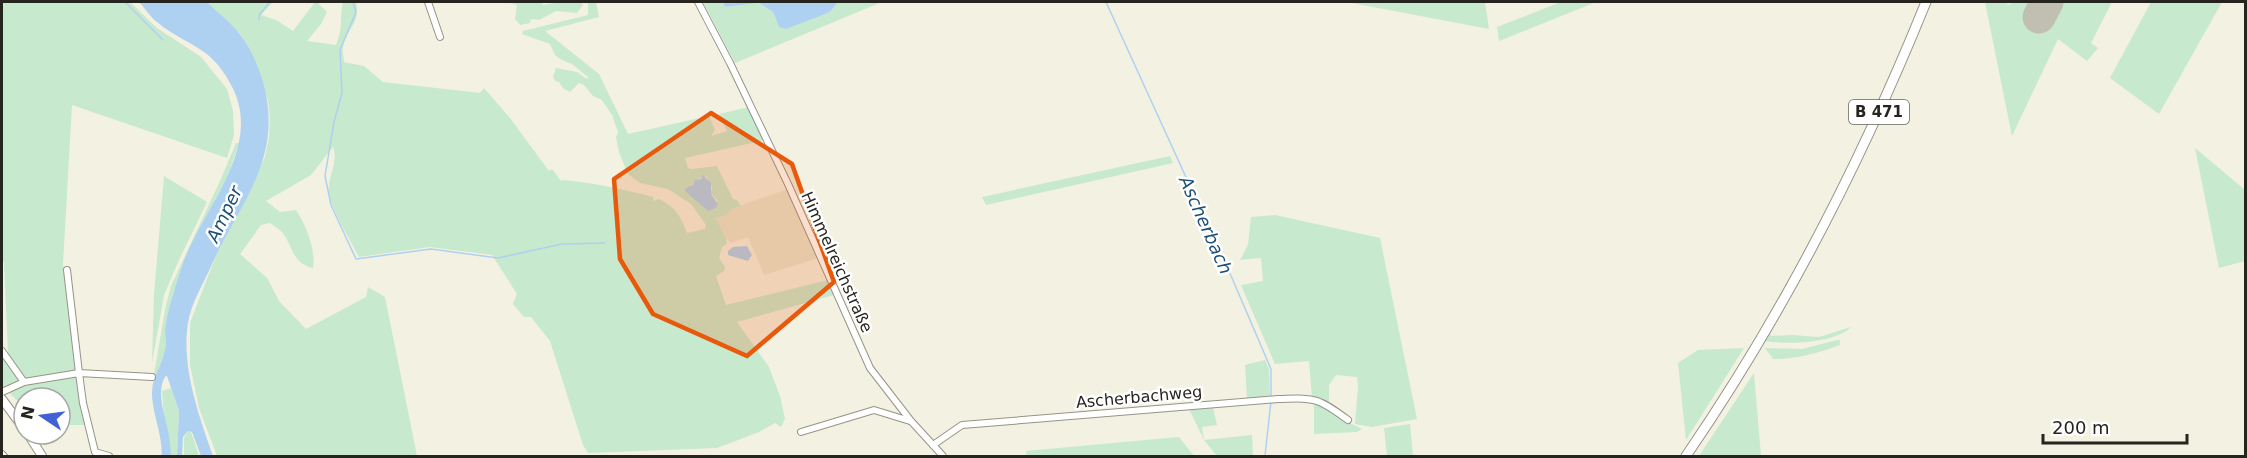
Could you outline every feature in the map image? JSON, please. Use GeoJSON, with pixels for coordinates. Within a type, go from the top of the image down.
{"type":"FeatureCollection","features":[{"type":"Feature","properties":{"kind":"highway","name":"B 471"},"geometry":{"type":"LineString","coordinates":[[1686,456],[1753,352],[1821,229],[1886,98],[1926,2]]}},
{"type":"Feature","properties":{"kind":"main road"},"geometry":{"type":"LineString","coordinates":[[2,399],[12,413]]}},
{"type":"Feature","properties":{"kind":"street"},"geometry":{"type":"LineString","coordinates":[[428,2],[440,37]]}},
{"type":"Feature","properties":{"kind":"street","name":"Himmelreichstraße"},"geometry":{"type":"LineString","coordinates":[[698,2],[789,187],[870,368],[911,421],[943,456]]}},
{"type":"Feature","properties":{"kind":"street"},"geometry":{"type":"LineString","coordinates":[[67,270],[83,403],[95,452],[109,456]]}},
{"type":"Feature","properties":{"kind":"street"},"geometry":{"type":"LineString","coordinates":[[2,351],[24,382]]}},
{"type":"Feature","properties":{"kind":"street"},"geometry":{"type":"LineString","coordinates":[[2,392],[24,382],[79,373],[152,377]]}},
{"type":"Feature","properties":{"kind":"street","name":"Ascherbachweg"},"geometry":{"type":"LineString","coordinates":[[933,445],[962,425],[1271,399],[1313,398],[1325,403],[1348,420]]}},
{"type":"Feature","properties":{"kind":"street"},"geometry":{"type":"LineString","coordinates":[[801,432],[874,410],[911,421]]}},
{"type":"Feature","properties":{"kind":"highlighted area"},"geometry":{"type":"Polygon","coordinates":[[[711,113],[792,164],[834,282],[747,356],[653,314],[620,259],[614,179],[711,113]]]}},
{"type":"Feature","properties":{"kind":"shaded area"},"geometry":{"type":"Polygon","coordinates":[[[788,189],[818,258],[764,275],[748,237],[731,243],[716,218],[726,215],[733,208],[788,189]]]}},
{"type":"Feature","properties":{"kind":"green space"},"geometry":{"type":"Polygon","coordinates":[[[2,2],[130,2],[157,28],[201,57],[227,89],[233,111],[234,135],[227,158],[72,105],[63,264],[86,425],[72,425],[72,386],[12,386],[12,396],[2,386],[2,361],[8,354],[4,262],[2,260],[2,2]]]}},
{"type":"Feature","properties":{"kind":"green space"},"geometry":{"type":"Polygon","coordinates":[[[207,2],[273,2],[261,15],[276,20],[293,31],[317,2],[327,12],[321,24],[307,41],[336,45],[340,33],[343,2],[356,2],[355,21],[343,47],[344,62],[364,66],[383,82],[480,93],[484,88],[510,118],[549,171],[552,169],[561,181],[620,189],[653,197],[653,201],[659,199],[677,213],[687,233],[705,229],[706,225],[691,204],[668,189],[640,183],[628,174],[619,152],[616,137],[618,132],[612,115],[602,100],[593,96],[584,85],[579,83],[570,92],[553,77],[556,68],[577,72],[587,79],[588,77],[572,64],[555,55],[550,44],[522,34],[523,31],[588,15],[588,2],[596,2],[599,17],[545,31],[599,74],[628,134],[709,116],[715,130],[711,136],[727,131],[719,114],[749,107],[765,140],[685,158],[688,168],[692,169],[717,166],[733,199],[737,200],[741,206],[716,218],[727,244],[722,247],[719,258],[725,267],[724,271],[716,276],[726,305],[828,280],[834,295],[737,322],[769,367],[780,396],[785,419],[781,427],[775,423],[759,432],[717,448],[588,453],[583,445],[550,341],[531,317],[524,317],[513,304],[517,294],[492,255],[430,247],[359,257],[337,216],[329,193],[335,159],[333,147],[311,175],[266,201],[280,212],[296,210],[309,238],[313,253],[313,268],[306,266],[296,258],[286,237],[270,223],[261,225],[240,254],[267,278],[279,301],[306,329],[366,297],[368,287],[385,297],[417,456],[217,456],[199,408],[190,365],[190,323],[215,258],[265,157],[269,137],[268,100],[242,36],[207,2]],[[706,176],[696,180],[686,192],[708,209],[718,201],[711,194],[712,187],[706,176]]]}},
{"type":"Feature","properties":{"kind":"green space"},"geometry":{"type":"Polygon","coordinates":[[[507,2],[541,2],[543,5],[582,2],[583,5],[577,13],[556,11],[539,20],[531,19],[530,23],[520,25],[515,19],[517,5],[507,2]]]}},
{"type":"Feature","properties":{"kind":"green space"},"geometry":{"type":"Polygon","coordinates":[[[703,2],[723,2],[725,7],[759,3],[773,12],[779,27],[830,12],[838,2],[882,2],[735,63],[703,2]]]}},
{"type":"Feature","properties":{"kind":"green space"},"geometry":{"type":"Polygon","coordinates":[[[1347,2],[1485,2],[1489,29],[1347,2]]]}},
{"type":"Feature","properties":{"kind":"green space"},"geometry":{"type":"Polygon","coordinates":[[[1561,2],[1596,2],[1499,41],[1497,27],[1561,2]]]}},
{"type":"Feature","properties":{"kind":"green space"},"geometry":{"type":"Polygon","coordinates":[[[1985,2],[2004,2],[2010,5],[2011,2],[2112,2],[2091,43],[2098,48],[2087,61],[2058,39],[2012,136],[1985,2]]]}},
{"type":"Feature","properties":{"kind":"green space"},"geometry":{"type":"Polygon","coordinates":[[[2151,2],[2222,2],[2159,114],[2110,78],[2151,2]]]}},
{"type":"Feature","properties":{"kind":"green space"},"geometry":{"type":"Polygon","coordinates":[[[236,143],[239,143],[228,175],[182,266],[165,332],[166,348],[156,376],[154,374],[171,286],[236,143]]]}},
{"type":"Feature","properties":{"kind":"green space"},"geometry":{"type":"Polygon","coordinates":[[[2195,148],[2245,190],[2245,261],[2219,268],[2195,148]]]}},
{"type":"Feature","properties":{"kind":"green space"},"geometry":{"type":"Polygon","coordinates":[[[1170,156],[1173,163],[986,205],[982,197],[1170,156]]]}},
{"type":"Feature","properties":{"kind":"green space"},"geometry":{"type":"Polygon","coordinates":[[[164,176],[207,202],[164,295],[152,363],[154,295],[164,176]]]}},
{"type":"Feature","properties":{"kind":"green space"},"geometry":{"type":"Polygon","coordinates":[[[1275,215],[1380,238],[1417,419],[1372,427],[1355,424],[1357,377],[1336,375],[1329,385],[1329,404],[1312,397],[1309,361],[1275,364],[1241,285],[1263,281],[1261,258],[1240,260],[1248,245],[1251,217],[1275,215]]]}},
{"type":"Feature","properties":{"kind":"green space"},"geometry":{"type":"Polygon","coordinates":[[[1851,327],[1834,336],[1811,342],[1765,341],[1770,333],[1771,336],[1819,337],[1851,327]]]}},
{"type":"Feature","properties":{"kind":"green space"},"geometry":{"type":"Polygon","coordinates":[[[1840,340],[1840,345],[1790,358],[1773,359],[1765,348],[1802,349],[1840,340]]]}},
{"type":"Feature","properties":{"kind":"green space"},"geometry":{"type":"Polygon","coordinates":[[[1744,348],[1686,440],[1678,363],[1698,350],[1744,348]]]}},
{"type":"Feature","properties":{"kind":"green space"},"geometry":{"type":"Polygon","coordinates":[[[1265,360],[1269,369],[1270,397],[1247,399],[1245,365],[1265,360]]]}},
{"type":"Feature","properties":{"kind":"green space"},"geometry":{"type":"Polygon","coordinates":[[[1754,373],[1761,456],[1699,456],[1754,373]]]}},
{"type":"Feature","properties":{"kind":"green space"},"geometry":{"type":"Polygon","coordinates":[[[171,388],[179,411],[177,456],[164,456],[162,391],[171,388]]]}},
{"type":"Feature","properties":{"kind":"green space"},"geometry":{"type":"Polygon","coordinates":[[[1314,401],[1362,429],[1357,432],[1314,434],[1314,401]]]}},
{"type":"Feature","properties":{"kind":"green space"},"geometry":{"type":"Polygon","coordinates":[[[1213,407],[1217,425],[1202,427],[1204,440],[1189,409],[1213,407]]]}},
{"type":"Feature","properties":{"kind":"green space"},"geometry":{"type":"Polygon","coordinates":[[[1410,424],[1413,456],[1387,456],[1384,428],[1410,424]]]}},
{"type":"Feature","properties":{"kind":"green space"},"geometry":{"type":"Polygon","coordinates":[[[188,431],[191,432],[199,456],[184,456],[184,438],[188,431]]]}},
{"type":"Feature","properties":{"kind":"green space"},"geometry":{"type":"Polygon","coordinates":[[[1252,435],[1253,456],[1217,456],[1204,440],[1252,435]]]}},
{"type":"Feature","properties":{"kind":"green space"},"geometry":{"type":"Polygon","coordinates":[[[1179,437],[1194,456],[1027,456],[1026,451],[1179,437]]]}},
{"type":"Feature","properties":{"kind":"water","name":"Amper"},"geometry":{"type":"Polygon","coordinates":[[[139,2],[207,2],[234,27],[249,48],[263,82],[268,109],[268,133],[257,177],[198,293],[188,323],[186,340],[189,374],[197,408],[213,456],[201,456],[192,432],[188,431],[183,437],[182,456],[177,456],[179,411],[167,376],[159,378],[156,376],[166,348],[165,331],[181,269],[236,154],[241,131],[239,107],[230,83],[214,61],[206,53],[157,22],[139,2]]]}},
{"type":"Feature","properties":{"kind":"water"},"geometry":{"type":"Polygon","coordinates":[[[723,2],[838,2],[830,12],[786,29],[779,27],[773,12],[759,3],[725,7],[723,2]]]}},
{"type":"Feature","properties":{"kind":"water"},"geometry":{"type":"Polygon","coordinates":[[[703,175],[711,183],[711,194],[718,204],[716,208],[708,211],[685,191],[703,175]]]}},
{"type":"Feature","properties":{"kind":"water"},"geometry":{"type":"Polygon","coordinates":[[[747,246],[752,255],[748,261],[728,255],[728,251],[733,247],[747,246]]]}},
{"type":"Feature","properties":{"kind":"waterway"},"geometry":{"type":"LineString","coordinates":[[125,2],[163,40]]}},
{"type":"Feature","properties":{"kind":"waterway"},"geometry":{"type":"LineString","coordinates":[[259,19],[260,14],[270,2]]}},
{"type":"Feature","properties":{"kind":"waterway"},"geometry":{"type":"LineString","coordinates":[[353,2],[356,12],[340,50],[342,93],[334,122],[325,176],[331,205],[356,259],[431,249],[498,258],[562,244],[605,243]]}},
{"type":"Feature","properties":{"kind":"waterway","name":"Ascherbach"},"geometry":{"type":"LineString","coordinates":[[1106,2],[1271,369],[1271,396]]}},
{"type":"Feature","properties":{"kind":"waterway"},"geometry":{"type":"LineString","coordinates":[[166,367],[157,388],[158,410],[164,433],[166,456]]}},
{"type":"Feature","properties":{"kind":"waterway","name":"Ascherbach"},"geometry":{"type":"LineString","coordinates":[[1265,456],[1271,401]]}},
{"type":"Feature","properties":{"kind":"runway"},"geometry":{"type":"LineString","coordinates":[[2039,17],[2047,2]]}}]}
